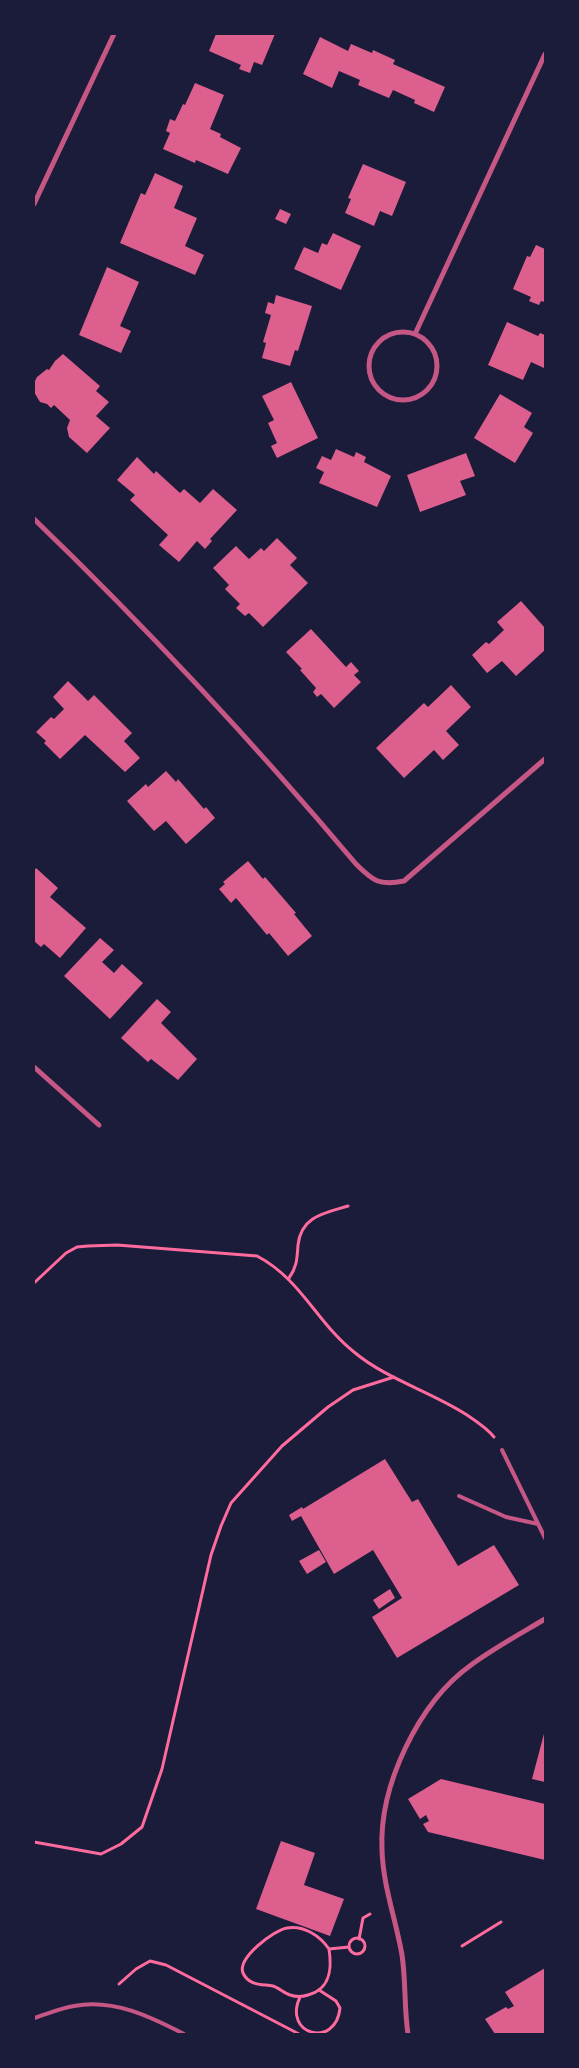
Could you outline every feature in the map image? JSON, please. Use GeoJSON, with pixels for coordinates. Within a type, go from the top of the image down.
{"type":"FeatureCollection","features":[{"type":"Feature","properties":{"kind":"street"},"geometry":{"type":"LineString","coordinates":[[34,204],[114,34]]}},
{"type":"Feature","properties":{"kind":"street"},"geometry":{"type":"LineString","coordinates":[[415,334],[545,54]]}},
{"type":"Feature","properties":{"kind":"street"},"geometry":{"type":"LineString","coordinates":[[405,332],[415,334],[425,340],[432,349],[436,359],[435,376],[426,390],[417,396],[406,399],[385,394],[377,387],[371,377],[369,366],[371,355],[384,338],[394,333],[405,332]]}},
{"type":"Feature","properties":{"kind":"street"},"geometry":{"type":"LineString","coordinates":[[34,518],[166,650],[257,748],[356,864],[368,876],[379,882],[388,884],[404,881],[545,759]]}},
{"type":"Feature","properties":{"kind":"street"},"geometry":{"type":"LineString","coordinates":[[34,1066],[99,1126]]}},
{"type":"Feature","properties":{"kind":"street"},"geometry":{"type":"LineString","coordinates":[[408,2034],[402,1955],[392,1915],[382,1852],[382,1828],[390,1788],[402,1755],[418,1726],[452,1682],[470,1666],[545,1619]]}},
{"type":"Feature","properties":{"kind":"lane"},"geometry":{"type":"LineString","coordinates":[[502,1450],[545,1538]]}},
{"type":"Feature","properties":{"kind":"lane"},"geometry":{"type":"LineString","coordinates":[[459,1496],[506,1517],[538,1524]]}},
{"type":"Feature","properties":{"kind":"lane"},"geometry":{"type":"LineString","coordinates":[[34,2018],[74,2006],[103,2003],[151,2017],[184,2034]]}},
{"type":"Feature","properties":{"kind":"path"},"geometry":{"type":"LineString","coordinates":[[289,1278],[295,1270],[298,1260],[298,1244],[304,1225],[310,1219],[319,1215],[348,1206]]}},
{"type":"Feature","properties":{"kind":"path"},"geometry":{"type":"LineString","coordinates":[[34,1283],[66,1253],[77,1247],[102,1244],[258,1256],[273,1264],[289,1278],[340,1340],[355,1354],[474,1419],[492,1434],[502,1450]]}},
{"type":"Feature","properties":{"kind":"path"},"geometry":{"type":"LineString","coordinates":[[34,1842],[101,1854],[121,1844],[142,1828],[162,1769],[211,1555],[231,1503],[282,1446],[328,1408],[353,1390],[394,1377]]}},
{"type":"Feature","properties":{"kind":"path"},"geometry":{"type":"LineString","coordinates":[[360,1938],[351,1940],[349,1947],[353,1954],[363,1952],[365,1944],[360,1938],[363,1918],[370,1914]]}},
{"type":"Feature","properties":{"kind":"path"},"geometry":{"type":"LineString","coordinates":[[462,1946],[501,1922]]}},
{"type":"Feature","properties":{"kind":"path"},"geometry":{"type":"LineString","coordinates":[[296,1927],[310,1931],[320,1937],[329,1948],[331,1970],[324,1985],[319,1990],[300,1997],[290,1995],[272,1986],[253,1983],[244,1975],[243,1963],[248,1955],[264,1941],[286,1928],[296,1927]]}},
{"type":"Feature","properties":{"kind":"path"},"geometry":{"type":"LineString","coordinates":[[329,1948],[349,1947]]}},
{"type":"Feature","properties":{"kind":"path"},"geometry":{"type":"LineString","coordinates":[[119,1984],[136,1969],[150,1961],[166,1965],[299,2034]]}},
{"type":"Feature","properties":{"kind":"path"},"geometry":{"type":"LineString","coordinates":[[300,1997],[296,2005],[296,2020],[305,2029],[314,2033],[323,2033],[331,2029],[337,2021],[340,2008],[336,2001],[319,1990]]}},
{"type":"Feature","properties":{"kind":"building"},"geometry":{"type":"Polygon","coordinates":[[[216,34],[275,34],[262,65],[254,62],[250,73],[239,69],[241,65],[209,51],[216,34]]]}},
{"type":"Feature","properties":{"kind":"building"},"geometry":{"type":"Polygon","coordinates":[[[320,37],[348,51],[351,44],[372,53],[373,50],[395,60],[393,64],[445,87],[434,112],[414,103],[415,100],[393,90],[389,98],[358,85],[360,80],[339,71],[332,88],[303,74],[320,37]]]}},
{"type":"Feature","properties":{"kind":"building"},"geometry":{"type":"Polygon","coordinates":[[[195,83],[224,95],[210,129],[221,134],[220,137],[241,148],[228,174],[196,160],[195,163],[163,149],[170,133],[166,131],[170,119],[175,121],[195,83]]]}},
{"type":"Feature","properties":{"kind":"building"},"geometry":{"type":"Polygon","coordinates":[[[363,164],[406,182],[392,216],[380,211],[374,226],[345,213],[351,199],[348,198],[363,164]]]}},
{"type":"Feature","properties":{"kind":"building"},"geometry":{"type":"Polygon","coordinates":[[[155,173],[183,186],[174,208],[197,218],[185,246],[204,255],[195,275],[120,243],[141,193],[145,195],[155,173]]]}},
{"type":"Feature","properties":{"kind":"building"},"geometry":{"type":"Polygon","coordinates":[[[280,209],[291,214],[286,224],[275,219],[280,209]]]}},
{"type":"Feature","properties":{"kind":"building"},"geometry":{"type":"Polygon","coordinates":[[[333,233],[361,246],[341,290],[294,269],[304,247],[318,253],[322,243],[327,245],[333,233]]]}},
{"type":"Feature","properties":{"kind":"building"},"geometry":{"type":"Polygon","coordinates":[[[536,245],[545,249],[545,302],[541,301],[539,305],[529,301],[531,297],[513,289],[527,256],[530,257],[536,245]]]}},
{"type":"Feature","properties":{"kind":"building"},"geometry":{"type":"Polygon","coordinates":[[[107,267],[139,282],[120,326],[131,331],[121,353],[79,335],[107,267]]]}},
{"type":"Feature","properties":{"kind":"building"},"geometry":{"type":"Polygon","coordinates":[[[276,295],[312,306],[298,351],[295,350],[290,366],[262,358],[266,343],[263,342],[271,315],[265,313],[268,302],[274,304],[276,295]]]}},
{"type":"Feature","properties":{"kind":"building"},"geometry":{"type":"Polygon","coordinates":[[[507,322],[538,336],[540,333],[545,335],[544,368],[531,362],[523,380],[488,365],[507,322]]]}},
{"type":"Feature","properties":{"kind":"building"},"geometry":{"type":"Polygon","coordinates":[[[63,354],[100,386],[96,391],[109,402],[96,416],[110,428],[87,453],[69,437],[67,428],[70,420],[54,405],[51,408],[47,404],[40,402],[34,392],[34,383],[37,377],[47,369],[49,370],[63,354]]]}},
{"type":"Feature","properties":{"kind":"building"},"geometry":{"type":"Polygon","coordinates":[[[291,382],[318,438],[277,458],[271,446],[277,443],[268,423],[274,420],[262,396],[291,382]]]}},
{"type":"Feature","properties":{"kind":"building"},"geometry":{"type":"Polygon","coordinates":[[[500,394],[532,413],[524,427],[533,433],[515,463],[474,438],[500,394]]]}},
{"type":"Feature","properties":{"kind":"building"},"geometry":{"type":"Polygon","coordinates":[[[336,449],[354,457],[356,452],[366,457],[364,462],[391,476],[377,507],[319,483],[324,472],[316,468],[322,456],[331,460],[336,449]]]}},
{"type":"Feature","properties":{"kind":"building"},"geometry":{"type":"Polygon","coordinates":[[[466,453],[475,476],[460,481],[466,495],[420,512],[407,475],[466,453]]]}},
{"type":"Feature","properties":{"kind":"building"},"geometry":{"type":"Polygon","coordinates":[[[137,457],[154,474],[156,471],[180,493],[184,489],[200,503],[213,489],[237,510],[210,539],[212,541],[205,549],[197,541],[179,562],[159,545],[168,535],[130,500],[135,495],[117,480],[137,457]]]}},
{"type":"Feature","properties":{"kind":"building"},"geometry":{"type":"Polygon","coordinates":[[[277,538],[297,558],[290,565],[308,583],[263,627],[249,613],[245,616],[236,608],[240,604],[225,589],[229,585],[213,568],[236,546],[249,559],[261,548],[264,551],[277,538]]]}},
{"type":"Feature","properties":{"kind":"building"},"geometry":{"type":"Polygon","coordinates":[[[521,601],[545,628],[545,650],[516,676],[502,661],[487,673],[472,655],[486,642],[489,644],[504,630],[497,622],[521,601]]]}},
{"type":"Feature","properties":{"kind":"building"},"geometry":{"type":"Polygon","coordinates":[[[311,629],[346,667],[351,662],[359,671],[354,675],[361,682],[334,708],[321,694],[317,697],[313,692],[316,688],[286,652],[311,629]]]}},
{"type":"Feature","properties":{"kind":"building"},"geometry":{"type":"Polygon","coordinates":[[[68,681],[88,701],[94,695],[132,733],[124,741],[140,758],[125,772],[85,735],[60,759],[36,732],[51,717],[54,719],[64,709],[53,697],[68,681]]]}},
{"type":"Feature","properties":{"kind":"building"},"geometry":{"type":"Polygon","coordinates":[[[451,685],[471,707],[446,731],[459,745],[443,760],[434,750],[404,778],[376,748],[424,703],[428,707],[451,685]]]}},
{"type":"Feature","properties":{"kind":"building"},"geometry":{"type":"Polygon","coordinates":[[[166,771],[176,782],[178,779],[204,809],[206,807],[215,818],[186,844],[166,821],[154,831],[127,801],[146,784],[148,787],[166,771]]]}},
{"type":"Feature","properties":{"kind":"building"},"geometry":{"type":"Polygon","coordinates":[[[248,861],[263,879],[265,877],[296,913],[294,914],[312,936],[288,956],[269,933],[267,935],[236,898],[231,903],[219,889],[225,884],[223,882],[248,861]]]}},
{"type":"Feature","properties":{"kind":"building"},"geometry":{"type":"Polygon","coordinates":[[[36,868],[58,888],[50,897],[86,928],[60,958],[44,944],[41,947],[34,941],[34,871],[36,868]]]}},
{"type":"Feature","properties":{"kind":"building"},"geometry":{"type":"Polygon","coordinates":[[[100,938],[114,950],[102,962],[114,973],[122,964],[143,983],[110,1019],[64,976],[100,938]]]}},
{"type":"Feature","properties":{"kind":"building"},"geometry":{"type":"Polygon","coordinates":[[[157,999],[171,1012],[161,1023],[197,1059],[178,1080],[151,1059],[148,1062],[121,1038],[157,999]]]}},
{"type":"Feature","properties":{"kind":"building"},"geometry":{"type":"Polygon","coordinates":[[[385,1459],[412,1502],[418,1499],[458,1566],[494,1545],[519,1585],[397,1658],[372,1617],[402,1598],[373,1550],[334,1574],[301,1516],[292,1521],[289,1515],[302,1507],[303,1509],[385,1459]]]}},
{"type":"Feature","properties":{"kind":"building"},"geometry":{"type":"Polygon","coordinates":[[[319,1550],[326,1562],[307,1574],[299,1561],[319,1550]]]}},
{"type":"Feature","properties":{"kind":"building"},"geometry":{"type":"Polygon","coordinates":[[[390,1589],[395,1598],[379,1609],[373,1600],[390,1589]]]}},
{"type":"Feature","properties":{"kind":"building"},"geometry":{"type":"Polygon","coordinates":[[[545,1730],[545,1782],[532,1779],[545,1730]]]}},
{"type":"Feature","properties":{"kind":"building"},"geometry":{"type":"Polygon","coordinates":[[[441,1779],[545,1804],[545,1860],[428,1832],[423,1824],[429,1821],[426,1815],[420,1819],[408,1799],[441,1779]]]}},
{"type":"Feature","properties":{"kind":"building"},"geometry":{"type":"Polygon","coordinates":[[[281,1841],[315,1853],[304,1885],[344,1899],[330,1936],[256,1909],[281,1841]]]}},
{"type":"Feature","properties":{"kind":"building"},"geometry":{"type":"Polygon","coordinates":[[[545,1968],[545,2034],[495,2034],[485,2019],[506,2007],[508,2009],[514,2006],[505,1992],[545,1968]]]}}]}
